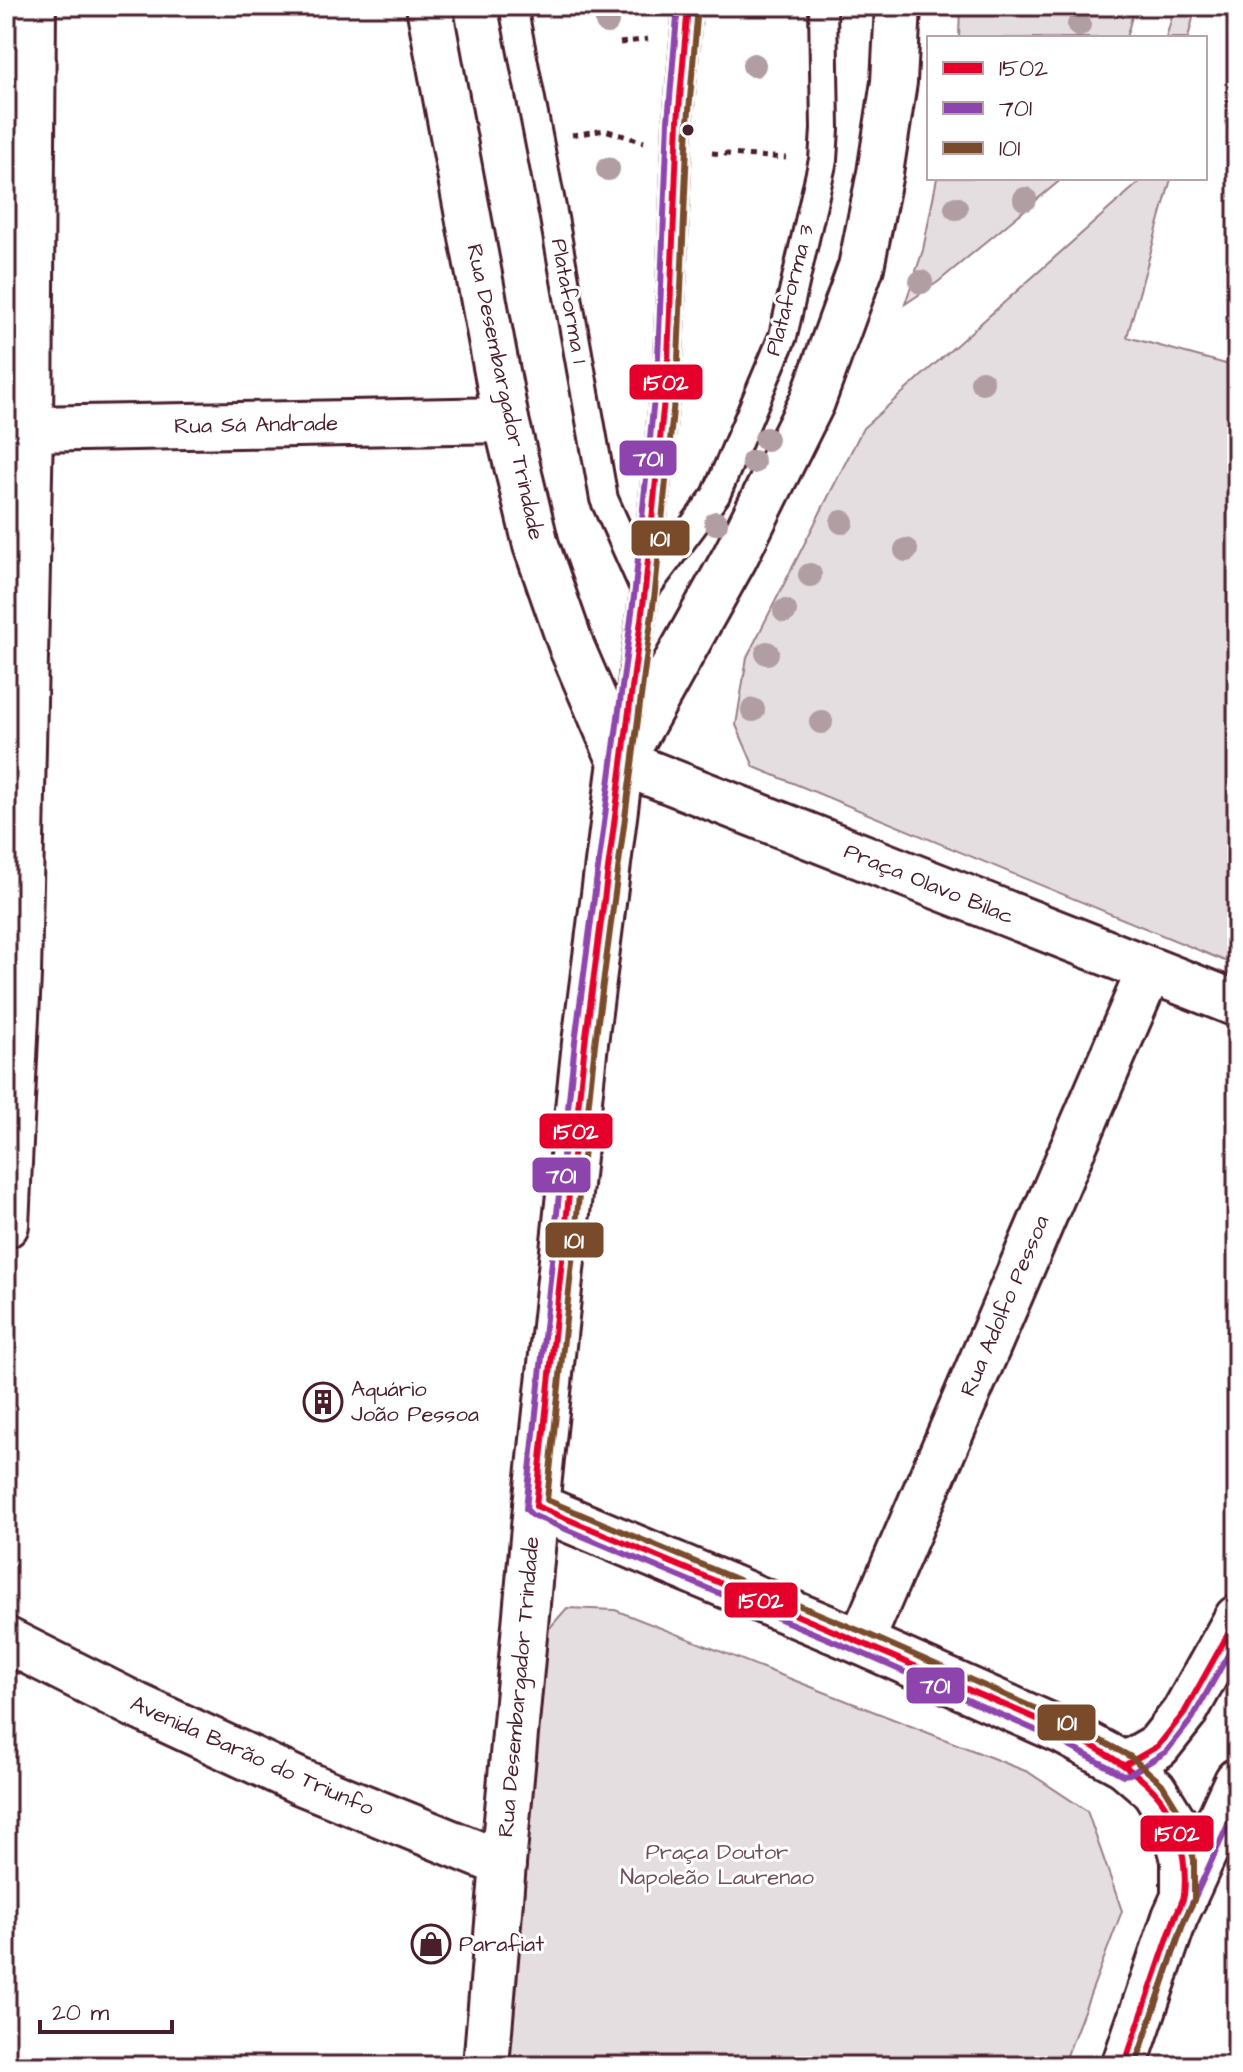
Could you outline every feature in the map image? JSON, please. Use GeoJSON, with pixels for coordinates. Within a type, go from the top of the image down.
{"type":"FeatureCollection","features":[{"type":"Feature","properties":{"kind":"main road"},"geometry":{"type":"LineString","coordinates":[[6,1225],[18,428],[33,6]]}},
{"type":"Feature","properties":{"kind":"main road","name":"Rua Desembargador Trindade"},"geometry":{"type":"LineString","coordinates":[[429,6],[506,420],[536,545],[572,648],[621,762],[585,1043],[536,1506],[486,2066]]}},
{"type":"Feature","properties":{"kind":"main road"},"geometry":{"type":"LineString","coordinates":[[621,762],[735,557],[812,402],[861,267],[894,82],[898,6]]}},
{"type":"Feature","properties":{"kind":"main road","name":"Rua Sá Andrade"},"geometry":{"type":"LineString","coordinates":[[18,428],[506,420]]}},
{"type":"Feature","properties":{"kind":"main road","name":"Praça Olavo Bilac"},"geometry":{"type":"LineString","coordinates":[[621,762],[1237,1004]]}},
{"type":"Feature","properties":{"kind":"main road","name":"Rua Adolfo Pessoa"},"geometry":{"type":"LineString","coordinates":[[861,1642],[1149,971]]}},
{"type":"Feature","properties":{"kind":"main road"},"geometry":{"type":"LineString","coordinates":[[536,1506],[861,1642],[1064,1732],[1125,1765],[1154,1790],[1174,1822],[1184,1860],[1184,1898]]}},
{"type":"Feature","properties":{"kind":"main road"},"geometry":{"type":"LineString","coordinates":[[1125,1765],[1158,1746],[1184,1713],[1237,1618]]}},
{"type":"Feature","properties":{"kind":"main road","name":"Avenida Barão do Triunfo"},"geometry":{"type":"LineString","coordinates":[[6,1640],[137,1706],[301,1782],[503,1864]]}},
{"type":"Feature","properties":{"kind":"main road"},"geometry":{"type":"LineString","coordinates":[[1124,2066],[1175,1917],[1237,1781]]}},
{"type":"Feature","properties":{"kind":"lane","name":"Plataforma 1"},"geometry":{"type":"LineString","coordinates":[[513,6],[604,499],[645,590]]}},
{"type":"Feature","properties":{"kind":"lane"},"geometry":{"type":"LineString","coordinates":[[621,762],[645,590],[668,359],[678,121],[687,17],[685,6]]}},
{"type":"Feature","properties":{"kind":"lane","name":"Plataforma 3"},"geometry":{"type":"LineString","coordinates":[[645,590],[716,495],[783,336],[823,160],[823,6]]}},
{"type":"Feature","properties":{"kind":"green space"},"geometry":{"type":"Polygon","coordinates":[[[960,6],[1135,6],[1127,36],[959,36],[960,6]]]}},
{"type":"Feature","properties":{"kind":"green space"},"geometry":{"type":"Polygon","coordinates":[[[1175,6],[1196,6],[1188,36],[1167,36],[1175,6]]]}},
{"type":"Feature","properties":{"kind":"green space"},"geometry":{"type":"Polygon","coordinates":[[[937,180],[1061,180],[938,282],[905,304],[923,250],[937,180]]]}},
{"type":"Feature","properties":{"kind":"green space"},"geometry":{"type":"Polygon","coordinates":[[[1142,180],[1171,180],[1127,337],[1237,367],[1237,966],[754,767],[736,725],[747,657],[863,428],[1142,180]]]}},
{"type":"Feature","properties":{"kind":"green space","name":"Praça Doutor Napoleão Laurenao"},"geometry":{"type":"Polygon","coordinates":[[[567,1608],[615,1610],[1028,1772],[1087,1811],[1122,1911],[1063,2066],[500,2066],[540,1639],[567,1608]]]}},
{"type":"Feature","properties":{"kind":"transit line","name":"1502"},"geometry":{"type":"LineString","coordinates":[[536,1506],[585,1043],[645,590],[668,359],[678,121],[687,17],[685,6]]}},
{"type":"Feature","properties":{"kind":"transit line","name":"101"},"geometry":{"type":"LineString","coordinates":[[695,6],[697,18],[688,122],[678,360],[655,591],[595,1044],[547,1500],[865,1633],[1068,1723],[1131,1757],[1162,1784],[1183,1818],[1194,1860],[1194,1900],[1135,2066]]}},
{"type":"Feature","properties":{"kind":"transit line","name":"701"},"geometry":{"type":"LineString","coordinates":[[675,8],[677,17],[668,121],[658,358],[635,589],[575,1042],[526,1509],[532,1515],[857,1651],[1060,1741],[1123,1775],[1130,1774],[1166,1752],[1192,1719],[1237,1639]]}},
{"type":"Feature","properties":{"kind":"transit line","name":"1502"},"geometry":{"type":"LineString","coordinates":[[536,1506],[1034,1718],[1110,1757],[1151,1788],[1168,1810],[1179,1838],[1184,1867],[1184,1895],[1124,2066]]}},
{"type":"Feature","properties":{"kind":"transit line","name":"1502"},"geometry":{"type":"LineString","coordinates":[[1125,1765],[1158,1746],[1184,1713],[1237,1618]]}},
{"type":"Feature","properties":{"kind":"transit line","name":"701"},"geometry":{"type":"LineString","coordinates":[[1135,2066],[1184,1921],[1237,1805]]}},
{"type":"Feature","properties":{"kind":"place","name":"Aquário João Pessoa"},"geometry":{"type":"Point","coordinates":[323,1402]}},
{"type":"Feature","properties":{"kind":"place","name":"Parafiat"},"geometry":{"type":"Point","coordinates":[431,1944]}}]}
